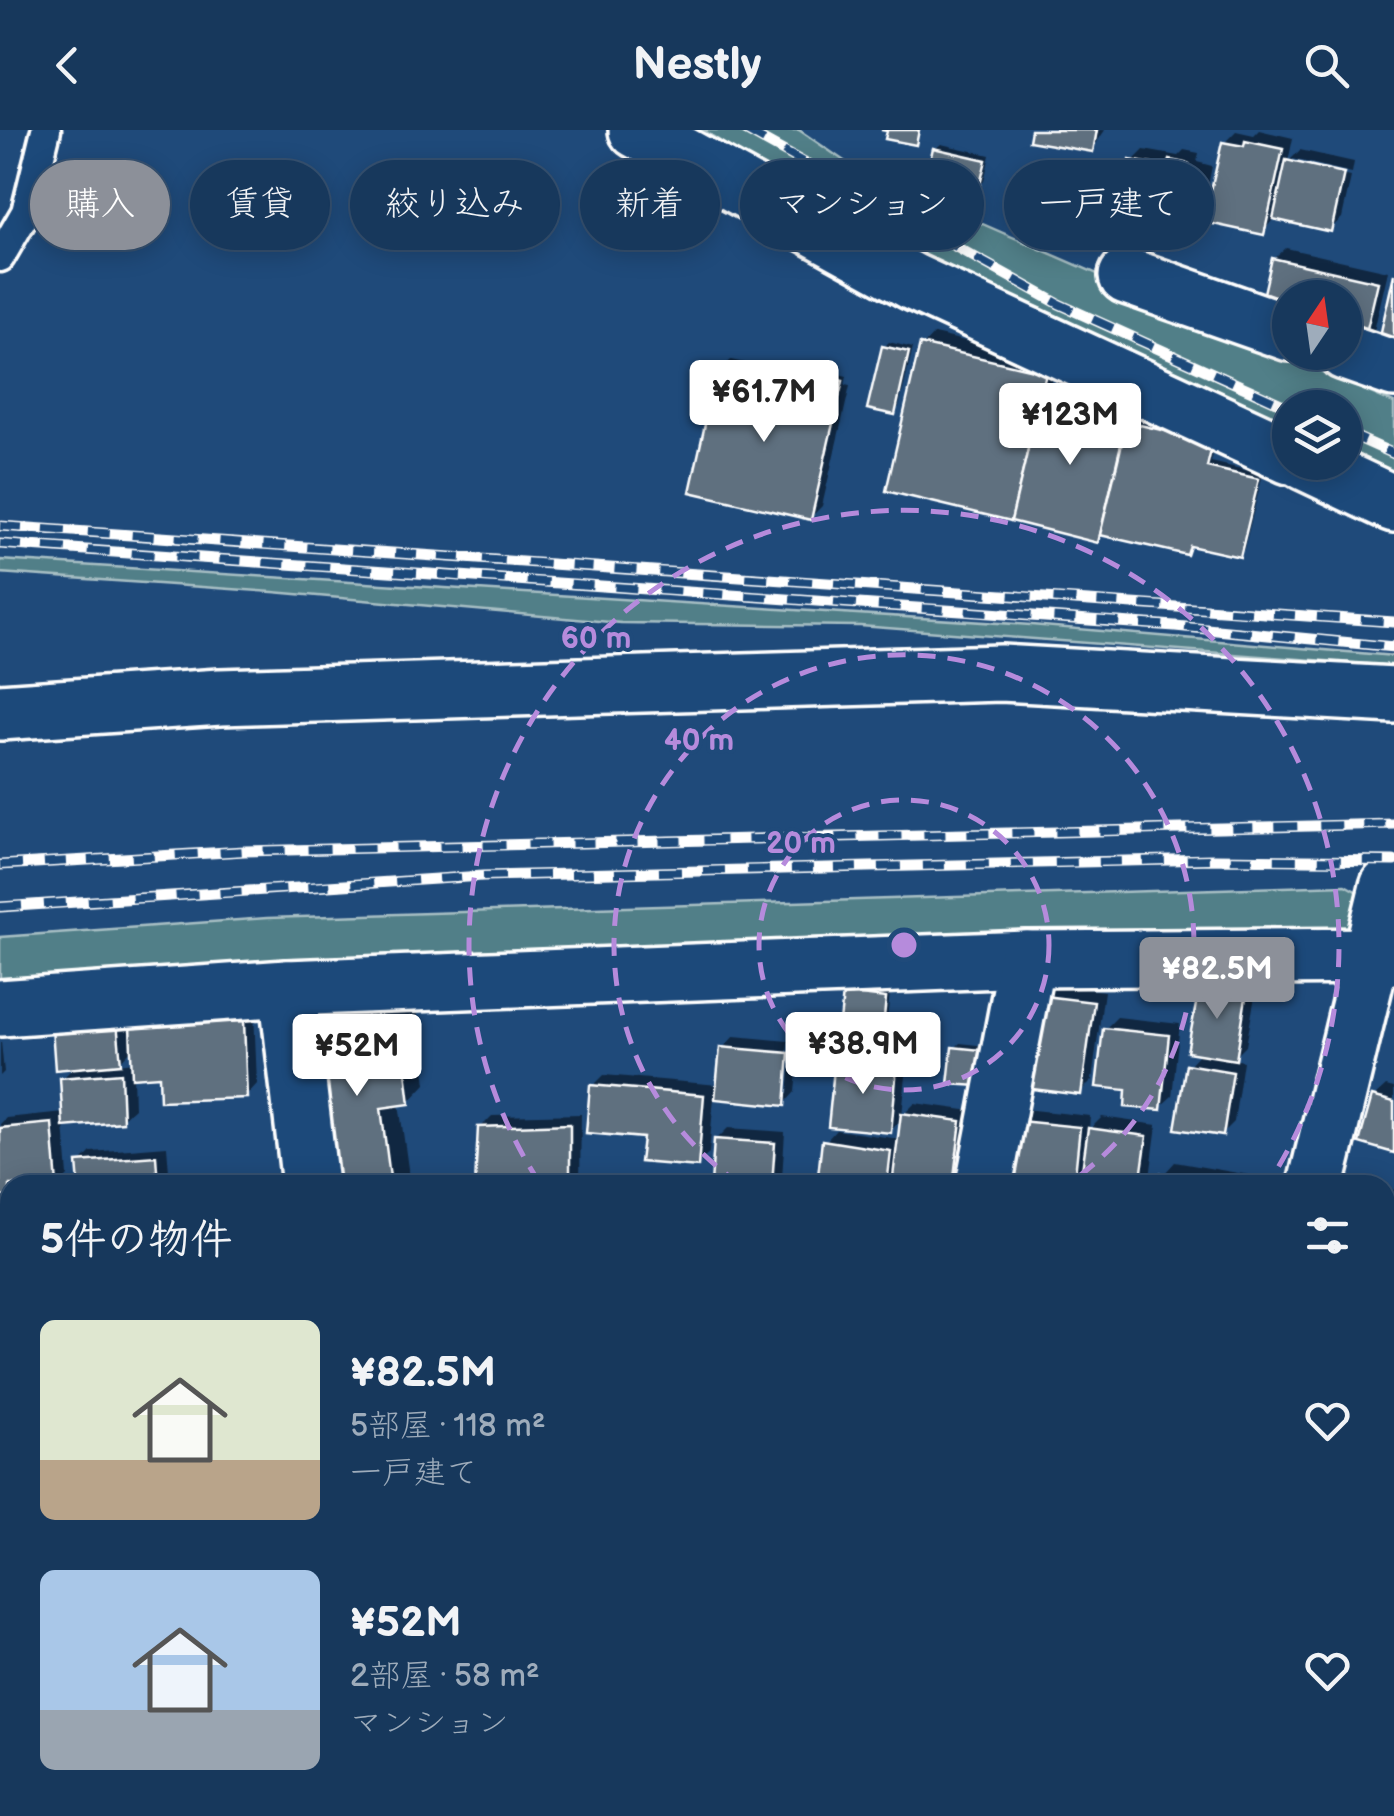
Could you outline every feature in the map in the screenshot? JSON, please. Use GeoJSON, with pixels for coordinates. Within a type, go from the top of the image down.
{"type":"FeatureCollection","features":[{"type":"Feature","properties":{"kind":"street"},"geometry":{"type":"LineString","coordinates":[[638,130],[913,282],[1272,448]]}},
{"type":"Feature","properties":{"kind":"street"},"geometry":{"type":"LineString","coordinates":[[1128,276],[1272,326]]}},
{"type":"Feature","properties":{"kind":"street"},"geometry":{"type":"LineString","coordinates":[[1362,358],[1394,369]]}},
{"type":"Feature","properties":{"kind":"street"},"geometry":{"type":"LineString","coordinates":[[1343,480],[1394,504]]}},
{"type":"Feature","properties":{"kind":"street"},"geometry":{"type":"LineString","coordinates":[[0,712],[220,697],[1001,673],[1394,695]]}},
{"type":"Feature","properties":{"kind":"street"},"geometry":{"type":"LineString","coordinates":[[1319,1175],[1383,956],[1388,887]]}},
{"type":"Feature","properties":{"kind":"street"},"geometry":{"type":"LineString","coordinates":[[0,1008],[287,988],[1028,960],[1383,956]]}},
{"type":"Feature","properties":{"kind":"street"},"geometry":{"type":"LineString","coordinates":[[986,1175],[1028,960]]}},
{"type":"Feature","properties":{"kind":"street"},"geometry":{"type":"LineString","coordinates":[[287,988],[309,1175]]}},
{"type":"Feature","properties":{"kind":"lane"},"geometry":{"type":"LineString","coordinates":[[0,257],[26,212],[46,130]]}},
{"type":"Feature","properties":{"kind":"green space"},"geometry":{"type":"Polygon","coordinates":[[[703,130],[799,130],[843,160],[749,160],[703,130]]]}},
{"type":"Feature","properties":{"kind":"green space"},"geometry":{"type":"Polygon","coordinates":[[[984,225],[1004,233],[1004,250],[1042,250],[1272,350],[1272,370],[1318,370],[1394,403],[1394,476],[1362,462],[1362,390],[1272,390],[1272,420],[902,250],[984,250],[984,225]]]}},
{"type":"Feature","properties":{"kind":"green space"},"geometry":{"type":"Polygon","coordinates":[[[0,560],[1031,625],[1394,656],[1394,666],[860,626],[621,623],[0,573],[0,560]]]}},
{"type":"Feature","properties":{"kind":"green space"},"geometry":{"type":"Polygon","coordinates":[[[1345,885],[1361,894],[1344,938],[0,983],[0,937],[267,918],[1345,885]]]}},
{"type":"Feature","properties":{"kind":"building"},"geometry":{"type":"Polygon","coordinates":[[[881,130],[919,130],[916,145],[885,139],[887,131],[881,130]]]}},
{"type":"Feature","properties":{"kind":"building"},"geometry":{"type":"Polygon","coordinates":[[[1031,130],[1097,130],[1093,152],[1029,141],[1031,130]]]}},
{"type":"Feature","properties":{"kind":"building"},"geometry":{"type":"Polygon","coordinates":[[[1245,141],[1283,149],[1264,235],[1214,224],[1214,178],[1222,142],[1244,146],[1245,141]]]}},
{"type":"Feature","properties":{"kind":"building"},"geometry":{"type":"Polygon","coordinates":[[[933,148],[986,160],[984,168],[984,160],[930,160],[933,148]]]}},
{"type":"Feature","properties":{"kind":"building"},"geometry":{"type":"Polygon","coordinates":[[[1286,160],[1344,173],[1331,232],[1273,219],[1286,160]]]}},
{"type":"Feature","properties":{"kind":"building"},"geometry":{"type":"Polygon","coordinates":[[[1272,258],[1378,282],[1362,350],[1362,280],[1272,280],[1272,318],[1259,315],[1272,258]]]}},
{"type":"Feature","properties":{"kind":"building"},"geometry":{"type":"Polygon","coordinates":[[[1394,274],[1394,339],[1380,336],[1394,274]]]}},
{"type":"Feature","properties":{"kind":"building"},"geometry":{"type":"Polygon","coordinates":[[[920,344],[1046,373],[1011,521],[886,491],[920,344]]]}},
{"type":"Feature","properties":{"kind":"building"},"geometry":{"type":"Polygon","coordinates":[[[882,346],[909,352],[895,415],[867,409],[882,346]]]}},
{"type":"Feature","properties":{"kind":"building"},"geometry":{"type":"Polygon","coordinates":[[[717,370],[839,397],[811,520],[690,492],[717,370]]]}},
{"type":"Feature","properties":{"kind":"building"},"geometry":{"type":"Polygon","coordinates":[[[811,373],[843,381],[839,397],[807,390],[811,373]]]}},
{"type":"Feature","properties":{"kind":"building"},"geometry":{"type":"Polygon","coordinates":[[[1041,394],[1128,414],[1098,543],[1011,521],[1041,394]]]}},
{"type":"Feature","properties":{"kind":"building"},"geometry":{"type":"Polygon","coordinates":[[[1127,422],[1213,442],[1207,467],[1259,479],[1240,557],[1190,546],[1187,555],[1100,535],[1127,422]]]}},
{"type":"Feature","properties":{"kind":"building"},"geometry":{"type":"Polygon","coordinates":[[[1200,983],[1247,991],[1236,1060],[1187,1052],[1200,983]]]}},
{"type":"Feature","properties":{"kind":"building"},"geometry":{"type":"Polygon","coordinates":[[[843,993],[886,998],[881,1047],[838,1042],[843,993]]]}},
{"type":"Feature","properties":{"kind":"building"},"geometry":{"type":"Polygon","coordinates":[[[1036,995],[1094,1002],[1081,1095],[1024,1088],[1036,995]]]}},
{"type":"Feature","properties":{"kind":"building"},"geometry":{"type":"Polygon","coordinates":[[[244,1021],[247,1098],[160,1101],[159,1076],[132,1078],[130,1025],[244,1021]]]}},
{"type":"Feature","properties":{"kind":"building"},"geometry":{"type":"Polygon","coordinates":[[[117,1022],[121,1064],[55,1070],[52,1028],[117,1022]]]}},
{"type":"Feature","properties":{"kind":"building"},"geometry":{"type":"Polygon","coordinates":[[[400,1022],[410,1104],[381,1108],[390,1175],[325,1175],[306,1034],[400,1022]]]}},
{"type":"Feature","properties":{"kind":"building"},"geometry":{"type":"Polygon","coordinates":[[[1103,1028],[1169,1035],[1161,1110],[1125,1107],[1126,1090],[1096,1087],[1103,1028]]]}},
{"type":"Feature","properties":{"kind":"building"},"geometry":{"type":"Polygon","coordinates":[[[720,1047],[789,1053],[785,1106],[715,1099],[720,1047]]]}},
{"type":"Feature","properties":{"kind":"building"},"geometry":{"type":"Polygon","coordinates":[[[952,1047],[982,1050],[978,1086],[948,1084],[952,1047]]]}},
{"type":"Feature","properties":{"kind":"building"},"geometry":{"type":"Polygon","coordinates":[[[835,1059],[897,1067],[891,1133],[828,1127],[835,1059]]]}},
{"type":"Feature","properties":{"kind":"building"},"geometry":{"type":"Polygon","coordinates":[[[1186,1064],[1233,1072],[1223,1136],[1175,1129],[1186,1064]]]}},
{"type":"Feature","properties":{"kind":"building"},"geometry":{"type":"Polygon","coordinates":[[[121,1073],[123,1122],[63,1127],[60,1078],[121,1073]]]}},
{"type":"Feature","properties":{"kind":"building"},"geometry":{"type":"Polygon","coordinates":[[[590,1085],[704,1095],[698,1167],[640,1162],[643,1138],[586,1133],[590,1085]]]}},
{"type":"Feature","properties":{"kind":"building"},"geometry":{"type":"Polygon","coordinates":[[[1372,1096],[1394,1102],[1394,1153],[1359,1143],[1372,1096]]]}},
{"type":"Feature","properties":{"kind":"building"},"geometry":{"type":"Polygon","coordinates":[[[901,1113],[961,1121],[954,1175],[893,1175],[901,1113]]]}},
{"type":"Feature","properties":{"kind":"building"},"geometry":{"type":"Polygon","coordinates":[[[1010,1120],[1080,1127],[1075,1175],[1005,1175],[1010,1120]]]}},
{"type":"Feature","properties":{"kind":"building"},"geometry":{"type":"Polygon","coordinates":[[[52,1123],[56,1175],[0,1175],[0,1128],[52,1123]]]}},
{"type":"Feature","properties":{"kind":"building"},"geometry":{"type":"Polygon","coordinates":[[[570,1124],[570,1175],[476,1175],[478,1127],[570,1124]]]}},
{"type":"Feature","properties":{"kind":"building"},"geometry":{"type":"Polygon","coordinates":[[[1088,1128],[1147,1136],[1141,1175],[1081,1175],[1088,1128]]]}},
{"type":"Feature","properties":{"kind":"building"},"geometry":{"type":"Polygon","coordinates":[[[714,1139],[775,1143],[773,1175],[712,1175],[714,1139]]]}},
{"type":"Feature","properties":{"kind":"building"},"geometry":{"type":"Polygon","coordinates":[[[822,1140],[891,1151],[888,1175],[818,1175],[822,1140]]]}},
{"type":"Feature","properties":{"kind":"building"},"geometry":{"type":"Polygon","coordinates":[[[156,1156],[157,1175],[78,1175],[77,1162],[156,1156]]]}},
{"type":"Feature","properties":{"kind":"railway"},"geometry":{"type":"LineString","coordinates":[[745,130],[1059,304],[1272,400]]}},
{"type":"Feature","properties":{"kind":"railway"},"geometry":{"type":"LineString","coordinates":[[1362,440],[1394,454]]}},
{"type":"Feature","properties":{"kind":"railway"},"geometry":{"type":"LineString","coordinates":[[0,526],[1394,622]]}},
{"type":"Feature","properties":{"kind":"railway"},"geometry":{"type":"LineString","coordinates":[[0,544],[1175,626],[1394,647]]}},
{"type":"Feature","properties":{"kind":"railway"},"geometry":{"type":"LineString","coordinates":[[0,865],[245,851],[1394,824]]}},
{"type":"Feature","properties":{"kind":"railway"},"geometry":{"type":"LineString","coordinates":[[0,907],[483,876],[1213,859],[1394,861]]}}]}
